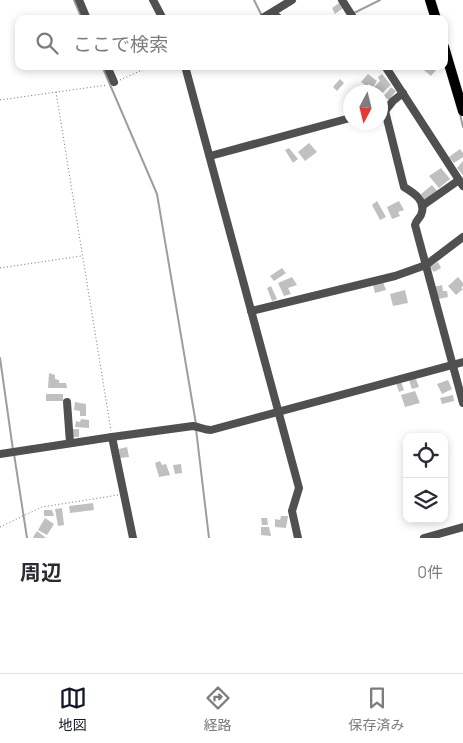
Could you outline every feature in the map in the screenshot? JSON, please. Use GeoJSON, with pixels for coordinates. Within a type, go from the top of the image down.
{"type":"FeatureCollection","features":[{"type":"Feature","properties":{"kind":"main road"},"geometry":{"type":"LineString","coordinates":[[430,0],[435,15]]}},
{"type":"Feature","properties":{"kind":"main road"},"geometry":{"type":"LineString","coordinates":[[448,60],[463,111]]}},
{"type":"Feature","properties":{"kind":"street"},"geometry":{"type":"LineString","coordinates":[[79,0],[85,15]]}},
{"type":"Feature","properties":{"kind":"street"},"geometry":{"type":"LineString","coordinates":[[153,0],[161,15]]}},
{"type":"Feature","properties":{"kind":"street"},"geometry":{"type":"LineString","coordinates":[[268,15],[292,0]]}},
{"type":"Feature","properties":{"kind":"street"},"geometry":{"type":"LineString","coordinates":[[342,0],[351,15]]}},
{"type":"Feature","properties":{"kind":"street"},"geometry":{"type":"LineString","coordinates":[[109,70],[114,82]]}},
{"type":"Feature","properties":{"kind":"street"},"geometry":{"type":"LineString","coordinates":[[186,70],[299,488],[292,511],[298,538]]}},
{"type":"Feature","properties":{"kind":"street"},"geometry":{"type":"LineString","coordinates":[[388,70],[461,183],[422,206]]}},
{"type":"Feature","properties":{"kind":"street"},"geometry":{"type":"LineString","coordinates":[[388,106],[403,92]]}},
{"type":"Feature","properties":{"kind":"street"},"geometry":{"type":"LineString","coordinates":[[210,156],[343,120]]}},
{"type":"Feature","properties":{"kind":"street"},"geometry":{"type":"LineString","coordinates":[[388,130],[404,187],[416,194],[422,206],[420,217],[415,225],[463,403]]}},
{"type":"Feature","properties":{"kind":"street"},"geometry":{"type":"LineString","coordinates":[[251,312],[395,276],[426,265],[463,237]]}},
{"type":"Feature","properties":{"kind":"street"},"geometry":{"type":"LineString","coordinates":[[0,454],[193,426],[204,430],[211,430],[463,362]]}},
{"type":"Feature","properties":{"kind":"street"},"geometry":{"type":"LineString","coordinates":[[67,402],[70,443]]}},
{"type":"Feature","properties":{"kind":"street"},"geometry":{"type":"LineString","coordinates":[[112,437],[133,538]]}},
{"type":"Feature","properties":{"kind":"street"},"geometry":{"type":"LineString","coordinates":[[424,538],[463,527]]}},
{"type":"Feature","properties":{"kind":"path"},"geometry":{"type":"LineString","coordinates":[[0,100],[107,84],[142,70]]}},
{"type":"Feature","properties":{"kind":"path"},"geometry":{"type":"LineString","coordinates":[[56,92],[112,437]]}},
{"type":"Feature","properties":{"kind":"path"},"geometry":{"type":"LineString","coordinates":[[0,268],[82,256]]}},
{"type":"Feature","properties":{"kind":"path"},"geometry":{"type":"LineString","coordinates":[[0,527],[52,504],[124,494]]}},
{"type":"Feature","properties":{"kind":"building"},"geometry":{"type":"Polygon","coordinates":[[[339,3],[343,8],[335,14],[332,8],[339,3]]]}},
{"type":"Feature","properties":{"kind":"building"},"geometry":{"type":"Polygon","coordinates":[[[424,70],[436,70],[431,76],[424,70]]]}},
{"type":"Feature","properties":{"kind":"building"},"geometry":{"type":"Polygon","coordinates":[[[368,74],[377,81],[374,85],[366,85],[361,82],[368,74]]]}},
{"type":"Feature","properties":{"kind":"building"},"geometry":{"type":"Polygon","coordinates":[[[382,74],[391,85],[388,88],[388,85],[376,85],[380,81],[378,77],[382,74]]]}},
{"type":"Feature","properties":{"kind":"building"},"geometry":{"type":"Polygon","coordinates":[[[340,79],[344,83],[337,91],[333,87],[340,79]]]}},
{"type":"Feature","properties":{"kind":"building"},"geometry":{"type":"Polygon","coordinates":[[[391,87],[396,91],[389,100],[388,99],[388,91],[391,87]]]}},
{"type":"Feature","properties":{"kind":"building"},"geometry":{"type":"Polygon","coordinates":[[[309,143],[317,152],[305,161],[298,152],[309,143]]]}},
{"type":"Feature","properties":{"kind":"building"},"geometry":{"type":"Polygon","coordinates":[[[289,148],[298,159],[293,163],[285,150],[289,148]]]}},
{"type":"Feature","properties":{"kind":"building"},"geometry":{"type":"Polygon","coordinates":[[[460,149],[463,157],[454,163],[449,157],[460,149]]]}},
{"type":"Feature","properties":{"kind":"building"},"geometry":{"type":"Polygon","coordinates":[[[463,161],[463,175],[457,168],[463,161]]]}},
{"type":"Feature","properties":{"kind":"building"},"geometry":{"type":"Polygon","coordinates":[[[441,168],[450,179],[439,188],[429,176],[441,168]]]}},
{"type":"Feature","properties":{"kind":"building"},"geometry":{"type":"Polygon","coordinates":[[[432,185],[437,191],[425,200],[421,194],[432,185]]]}},
{"type":"Feature","properties":{"kind":"building"},"geometry":{"type":"Polygon","coordinates":[[[377,201],[386,217],[380,220],[372,205],[377,201]]]}},
{"type":"Feature","properties":{"kind":"building"},"geometry":{"type":"Polygon","coordinates":[[[399,201],[404,210],[398,212],[400,216],[392,219],[387,207],[399,201]]]}},
{"type":"Feature","properties":{"kind":"building"},"geometry":{"type":"Polygon","coordinates":[[[438,262],[441,268],[434,272],[430,267],[438,262]]]}},
{"type":"Feature","properties":{"kind":"building"},"geometry":{"type":"Polygon","coordinates":[[[282,268],[286,273],[274,281],[270,276],[282,268]]]}},
{"type":"Feature","properties":{"kind":"building"},"geometry":{"type":"Polygon","coordinates":[[[292,277],[297,285],[288,288],[291,294],[284,296],[278,283],[292,277]]]}},
{"type":"Feature","properties":{"kind":"building"},"geometry":{"type":"Polygon","coordinates":[[[458,277],[463,283],[461,288],[463,289],[456,295],[448,286],[458,277]]]}},
{"type":"Feature","properties":{"kind":"building"},"geometry":{"type":"Polygon","coordinates":[[[383,282],[386,290],[375,293],[373,285],[383,282]]]}},
{"type":"Feature","properties":{"kind":"building"},"geometry":{"type":"Polygon","coordinates":[[[442,285],[443,291],[447,291],[448,297],[438,299],[434,287],[442,285]]]}},
{"type":"Feature","properties":{"kind":"building"},"geometry":{"type":"Polygon","coordinates":[[[271,286],[277,299],[272,301],[267,288],[271,286]]]}},
{"type":"Feature","properties":{"kind":"building"},"geometry":{"type":"Polygon","coordinates":[[[405,290],[408,303],[393,306],[390,294],[405,290]]]}},
{"type":"Feature","properties":{"kind":"building"},"geometry":{"type":"Polygon","coordinates":[[[49,373],[55,375],[55,379],[59,380],[59,383],[66,383],[67,388],[48,388],[49,373]]]}},
{"type":"Feature","properties":{"kind":"building"},"geometry":{"type":"Polygon","coordinates":[[[416,379],[419,387],[412,389],[409,380],[416,379]]]}},
{"type":"Feature","properties":{"kind":"building"},"geometry":{"type":"Polygon","coordinates":[[[448,380],[452,389],[442,394],[437,384],[448,380]]]}},
{"type":"Feature","properties":{"kind":"building"},"geometry":{"type":"Polygon","coordinates":[[[401,382],[404,390],[399,392],[396,383],[401,382]]]}},
{"type":"Feature","properties":{"kind":"building"},"geometry":{"type":"Polygon","coordinates":[[[415,391],[420,403],[405,407],[401,395],[415,391]]]}},
{"type":"Feature","properties":{"kind":"building"},"geometry":{"type":"Polygon","coordinates":[[[46,394],[63,394],[63,401],[46,401],[46,394]]]}},
{"type":"Feature","properties":{"kind":"building"},"geometry":{"type":"Polygon","coordinates":[[[453,395],[454,401],[442,404],[440,398],[453,395]]]}},
{"type":"Feature","properties":{"kind":"building"},"geometry":{"type":"Polygon","coordinates":[[[75,402],[86,404],[86,416],[80,416],[80,411],[74,410],[75,402]]]}},
{"type":"Feature","properties":{"kind":"building"},"geometry":{"type":"Polygon","coordinates":[[[81,419],[89,420],[89,428],[75,427],[76,421],[80,422],[81,419]]]}},
{"type":"Feature","properties":{"kind":"building"},"geometry":{"type":"Polygon","coordinates":[[[72,429],[79,429],[79,437],[73,437],[72,429]]]}},
{"type":"Feature","properties":{"kind":"building"},"geometry":{"type":"Polygon","coordinates":[[[127,447],[129,457],[120,458],[119,449],[127,447]]]}},
{"type":"Feature","properties":{"kind":"building"},"geometry":{"type":"Polygon","coordinates":[[[160,461],[162,465],[166,464],[170,475],[159,477],[155,463],[160,461]]]}},
{"type":"Feature","properties":{"kind":"building"},"geometry":{"type":"Polygon","coordinates":[[[181,464],[182,473],[175,474],[173,465],[181,464]]]}},
{"type":"Feature","properties":{"kind":"building"},"geometry":{"type":"Polygon","coordinates":[[[93,503],[94,510],[70,513],[69,506],[93,503]]]}},
{"type":"Feature","properties":{"kind":"building"},"geometry":{"type":"Polygon","coordinates":[[[62,508],[64,525],[58,526],[55,509],[62,508]]]}},
{"type":"Feature","properties":{"kind":"building"},"geometry":{"type":"Polygon","coordinates":[[[44,510],[52,510],[54,516],[44,516],[44,510]]]}},
{"type":"Feature","properties":{"kind":"building"},"geometry":{"type":"Polygon","coordinates":[[[281,516],[288,516],[286,528],[275,527],[275,519],[280,520],[281,516]]]}},
{"type":"Feature","properties":{"kind":"building"},"geometry":{"type":"Polygon","coordinates":[[[45,518],[54,524],[47,535],[38,530],[45,518]]]}},
{"type":"Feature","properties":{"kind":"building"},"geometry":{"type":"Polygon","coordinates":[[[261,518],[267,518],[268,525],[262,525],[261,518]]]}},
{"type":"Feature","properties":{"kind":"building"},"geometry":{"type":"Polygon","coordinates":[[[261,527],[269,527],[271,536],[261,535],[261,527]]]}},
{"type":"Feature","properties":{"kind":"building"},"geometry":{"type":"Polygon","coordinates":[[[37,531],[46,538],[34,538],[37,531]]]}},
{"type":"Feature","properties":{"kind":"waterway"},"geometry":{"type":"LineString","coordinates":[[74,0],[80,15]]}},
{"type":"Feature","properties":{"kind":"waterway"},"geometry":{"type":"LineString","coordinates":[[254,0],[262,15]]}},
{"type":"Feature","properties":{"kind":"waterway"},"geometry":{"type":"LineString","coordinates":[[354,13],[380,0]]}},
{"type":"Feature","properties":{"kind":"waterway"},"geometry":{"type":"LineString","coordinates":[[104,70],[157,194],[196,424]]}},
{"type":"Feature","properties":{"kind":"waterway"},"geometry":{"type":"LineString","coordinates":[[460,114],[463,127]]}},
{"type":"Feature","properties":{"kind":"waterway"},"geometry":{"type":"LineString","coordinates":[[0,358],[13,450]]}},
{"type":"Feature","properties":{"kind":"waterway"},"geometry":{"type":"LineString","coordinates":[[196,429],[209,538]]}},
{"type":"Feature","properties":{"kind":"waterway"},"geometry":{"type":"LineString","coordinates":[[14,454],[27,538]]}}]}
